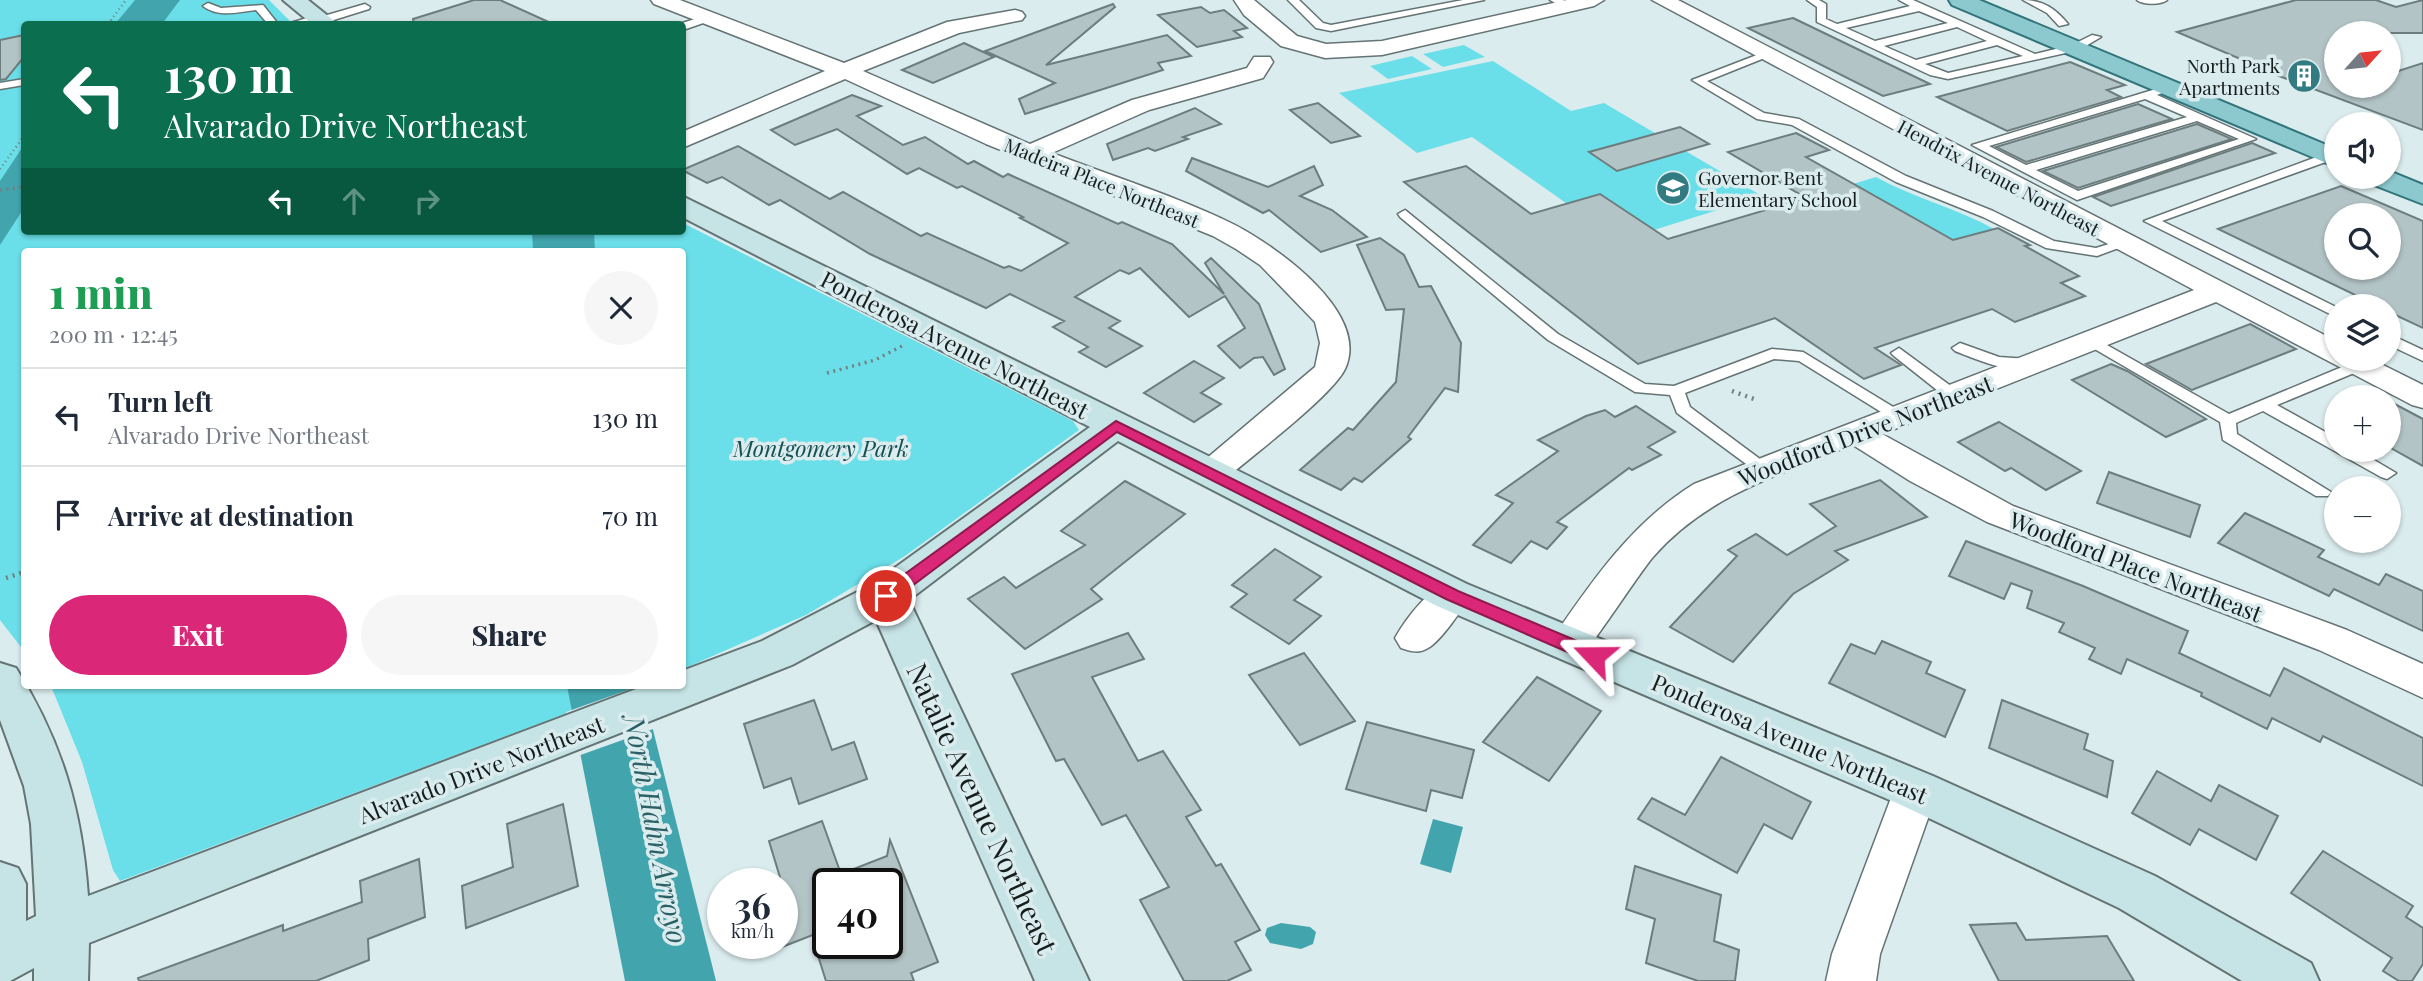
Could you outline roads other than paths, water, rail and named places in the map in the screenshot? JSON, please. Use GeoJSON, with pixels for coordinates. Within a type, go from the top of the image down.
{"type":"FeatureCollection","features":[{"type":"Feature","properties":{"kind":"main road"},"geometry":{"type":"LineString","coordinates":[[2004,0],[2063,24],[2085,43],[2157,91],[2324,148]]}},
{"type":"Feature","properties":{"kind":"main road"},"geometry":{"type":"LineString","coordinates":[[1959,12],[2085,43],[2324,147]]}},
{"type":"Feature","properties":{"kind":"main road"},"geometry":{"type":"LineString","coordinates":[[2401,170],[2419,186]]}},
{"type":"Feature","properties":{"kind":"main road"},"geometry":{"type":"LineString","coordinates":[[2401,182],[2419,186]]}},
{"type":"Feature","properties":{"kind":"street"},"geometry":{"type":"LineString","coordinates":[[294,0],[312,21]]}},
{"type":"Feature","properties":{"kind":"street"},"geometry":{"type":"LineString","coordinates":[[1244,0],[1251,12],[1289,41],[1325,51],[1382,48],[1562,3],[1594,0]]}},
{"type":"Feature","properties":{"kind":"street","name":"Hendrix Avenue Northeast"},"geometry":{"type":"LineString","coordinates":[[1662,0],[2324,347]]}},
{"type":"Feature","properties":{"kind":"street","name":"Madeira Place Northeast"},"geometry":{"type":"LineString","coordinates":[[684,10],[845,71],[1032,153],[1223,230],[1269,259],[1306,293],[1330,321],[1335,344],[1330,368],[1317,384],[1212,472]]}},
{"type":"Feature","properties":{"kind":"street"},"geometry":{"type":"LineString","coordinates":[[686,139],[921,38],[1015,16]]}},
{"type":"Feature","properties":{"kind":"street"},"geometry":{"type":"LineString","coordinates":[[1032,153],[1100,119],[1156,97],[1255,74],[1262,62]]}},
{"type":"Feature","properties":{"kind":"street","name":"Ponderosa Avenue Northeast"},"geometry":{"type":"LineString","coordinates":[[686,207],[1452,595],[1916,790],[2137,892],[2291,981]]}},
{"type":"Feature","properties":{"kind":"street","name":"Woodford Drive Northeast"},"geometry":{"type":"LineString","coordinates":[[1569,645],[1617,572],[1649,537],[1701,496],[1763,468],[2217,291]]}},
{"type":"Feature","properties":{"kind":"street","name":"Hendrix Avenue Northeast"},"geometry":{"type":"LineString","coordinates":[[2376,371],[2417,389]]}},
{"type":"Feature","properties":{"kind":"street","name":"Alvarado Drive Northeast"},"geometry":{"type":"LineString","coordinates":[[0,959],[64,929],[777,653],[886,596],[1116,425]]}},
{"type":"Feature","properties":{"kind":"street","name":"Woodford Place Northeast"},"geometry":{"type":"LineString","coordinates":[[1857,433],[1922,473],[2000,514],[2333,640],[2423,682]]}},
{"type":"Feature","properties":{"kind":"street"},"geometry":{"type":"LineString","coordinates":[[1415,638],[1452,595]]}},
{"type":"Feature","properties":{"kind":"street","name":"Natalie Avenue Northeast"},"geometry":{"type":"LineString","coordinates":[[886,596],[1062,981]]}},
{"type":"Feature","properties":{"kind":"street"},"geometry":{"type":"LineString","coordinates":[[0,680],[16,703],[48,785],[61,846],[64,929],[61,981]]}},
{"type":"Feature","properties":{"kind":"street"},"geometry":{"type":"LineString","coordinates":[[1851,981],[1856,954],[1916,790]]}},
{"type":"Feature","properties":{"kind":"street"},"geometry":{"type":"LineString","coordinates":[[0,884],[0,959]]}},
{"type":"Feature","properties":{"kind":"lane"},"geometry":{"type":"LineString","coordinates":[[1293,0],[1313,21],[1331,27],[1479,0]]}},
{"type":"Feature","properties":{"kind":"lane"},"geometry":{"type":"LineString","coordinates":[[1815,2],[1837,0]]}},
{"type":"Feature","properties":{"kind":"lane"},"geometry":{"type":"LineString","coordinates":[[1905,0],[1921,7],[1959,12],[1998,41],[2036,58]]}},
{"type":"Feature","properties":{"kind":"lane"},"geometry":{"type":"LineString","coordinates":[[2028,0],[2051,11],[2063,24]]}},
{"type":"Feature","properties":{"kind":"lane"},"geometry":{"type":"LineString","coordinates":[[2142,0],[2162,0]]}},
{"type":"Feature","properties":{"kind":"lane"},"geometry":{"type":"LineString","coordinates":[[1815,2],[1823,12],[1821,20],[1914,64],[1948,76],[2036,58],[2085,43]]}},
{"type":"Feature","properties":{"kind":"lane"},"geometry":{"type":"LineString","coordinates":[[208,6],[220,11],[259,7],[271,21]]}},
{"type":"Feature","properties":{"kind":"lane"},"geometry":{"type":"LineString","coordinates":[[316,21],[365,7]]}},
{"type":"Feature","properties":{"kind":"lane"},"geometry":{"type":"LineString","coordinates":[[1836,27],[1921,7]]}},
{"type":"Feature","properties":{"kind":"lane"},"geometry":{"type":"LineString","coordinates":[[1874,45],[1959,12]]}},
{"type":"Feature","properties":{"kind":"lane"},"geometry":{"type":"LineString","coordinates":[[1914,64],[1998,41]]}},
{"type":"Feature","properties":{"kind":"lane"},"geometry":{"type":"LineString","coordinates":[[1766,55],[1698,80],[1761,116],[1795,122],[1902,179],[1988,214],[2051,244],[2097,252],[2125,243]]}},
{"type":"Feature","properties":{"kind":"lane"},"geometry":{"type":"LineString","coordinates":[[0,86],[21,86]]}},
{"type":"Feature","properties":{"kind":"lane"},"geometry":{"type":"LineString","coordinates":[[2157,91],[2198,117],[2250,139],[2077,195],[1978,145],[2157,91]]}},
{"type":"Feature","properties":{"kind":"lane"},"geometry":{"type":"LineString","coordinates":[[2025,169],[2198,117]]}},
{"type":"Feature","properties":{"kind":"lane"},"geometry":{"type":"LineString","coordinates":[[2324,155],[2151,221],[2324,307]]}},
{"type":"Feature","properties":{"kind":"lane"},"geometry":{"type":"LineString","coordinates":[[1405,214],[1553,337],[1641,388],[1676,391],[1772,354],[1803,357],[1899,416]]}},
{"type":"Feature","properties":{"kind":"lane"},"geometry":{"type":"LineString","coordinates":[[2091,341],[2228,420]]}},
{"type":"Feature","properties":{"kind":"lane"},"geometry":{"type":"LineString","coordinates":[[2401,345],[2423,356]]}},
{"type":"Feature","properties":{"kind":"lane"},"geometry":{"type":"LineString","coordinates":[[1960,348],[1997,362],[2031,364]]}},
{"type":"Feature","properties":{"kind":"lane"},"geometry":{"type":"LineString","coordinates":[[1899,353],[1953,395]]}},
{"type":"Feature","properties":{"kind":"lane"},"geometry":{"type":"LineString","coordinates":[[2228,420],[2264,405],[2326,371]]}},
{"type":"Feature","properties":{"kind":"lane"},"geometry":{"type":"LineString","coordinates":[[1676,391],[1683,408],[1763,468]]}},
{"type":"Feature","properties":{"kind":"lane"},"geometry":{"type":"LineString","coordinates":[[2264,405],[2324,438]]}},
{"type":"Feature","properties":{"kind":"lane"},"geometry":{"type":"LineString","coordinates":[[2228,420],[2229,436],[2322,492]]}},
{"type":"Feature","properties":{"kind":"lane"},"geometry":{"type":"LineString","coordinates":[[2367,462],[2387,473]]}},
{"type":"Feature","properties":{"kind":"water"},"geometry":{"type":"Polygon","coordinates":[[[135,0],[180,0],[164,21],[118,21],[135,0]]]}},
{"type":"Feature","properties":{"kind":"water"},"geometry":{"type":"Polygon","coordinates":[[[21,150],[21,213],[0,245],[0,181],[21,150]]]}},
{"type":"Feature","properties":{"kind":"water"},"geometry":{"type":"Polygon","coordinates":[[[532,235],[594,235],[595,248],[533,248],[532,235]]]}},
{"type":"Feature","properties":{"kind":"water","name":"North Hahn Arroyo"},"geometry":{"type":"Polygon","coordinates":[[[568,689],[643,689],[707,945],[707,959],[710,959],[716,981],[625,981],[568,689]]]}},
{"type":"Feature","properties":{"kind":"water"},"geometry":{"type":"Polygon","coordinates":[[[1433,819],[1463,827],[1451,873],[1420,864],[1433,819]]]}},
{"type":"Feature","properties":{"kind":"water"},"geometry":{"type":"Polygon","coordinates":[[[1281,923],[1310,927],[1316,932],[1313,944],[1301,949],[1270,943],[1265,935],[1267,928],[1281,923]]]}},
{"type":"Feature","properties":{"kind":"place","name":"North Park Apartments"},"geometry":{"type":"Point","coordinates":[2304,76]}},
{"type":"Feature","properties":{"kind":"place","name":"Governor Bent Elementary School"},"geometry":{"type":"Point","coordinates":[1673,188]}},
{"type":"Feature","properties":{"kind":"park label","name":"Montgomery Park"},"geometry":{"type":"Point","coordinates":[821,447]}}]}
